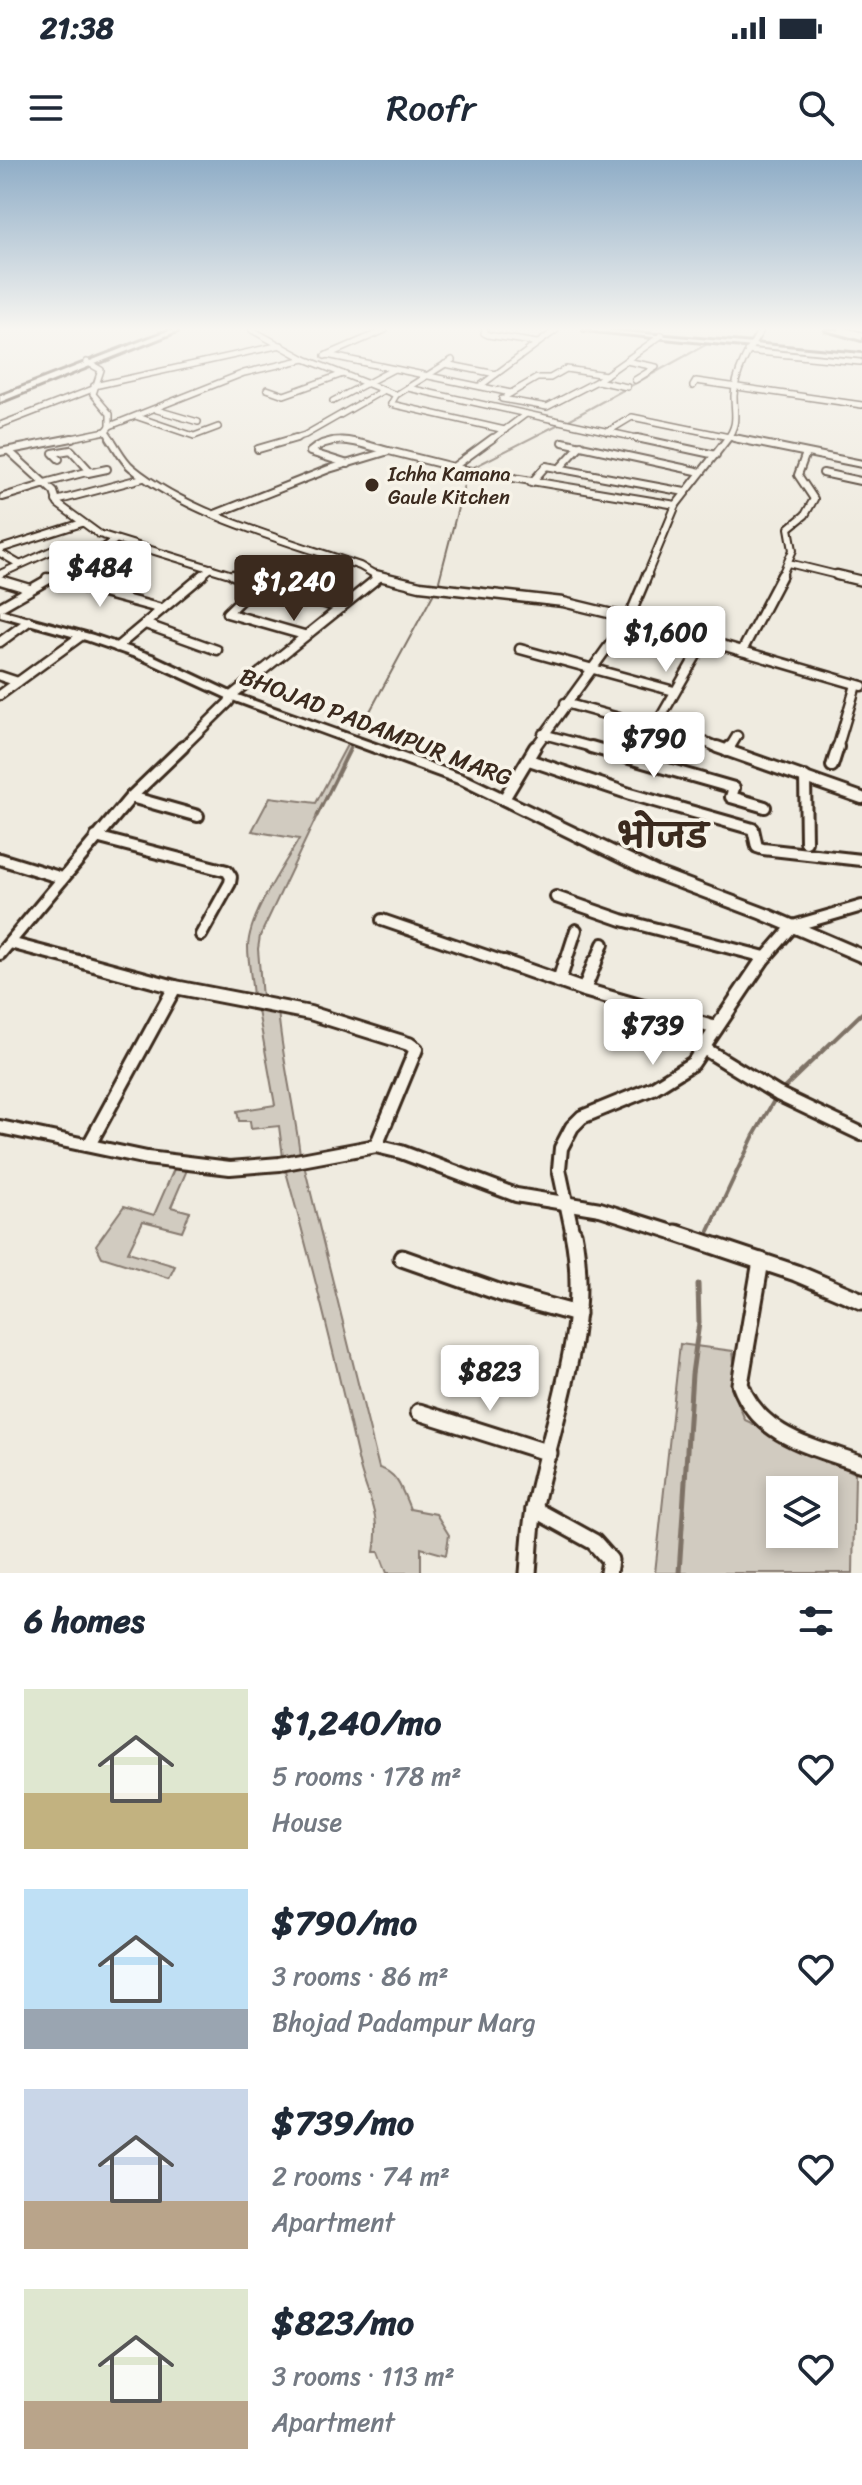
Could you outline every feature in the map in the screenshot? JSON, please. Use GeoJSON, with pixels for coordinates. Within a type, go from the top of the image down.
{"type":"FeatureCollection","features":[{"type":"Feature","properties":{"kind":"street"},"geometry":{"type":"LineString","coordinates":[[0,425],[74,396]]}},
{"type":"Feature","properties":{"kind":"street"},"geometry":{"type":"LineString","coordinates":[[95,396],[110,414],[108,429],[121,457],[143,478],[167,493],[215,514],[353,564],[379,577],[420,586],[563,602],[629,618],[859,685],[832,766]]}},
{"type":"Feature","properties":{"kind":"street"},"geometry":{"type":"LineString","coordinates":[[0,452],[108,429],[190,396]]}},
{"type":"Feature","properties":{"kind":"street"},"geometry":{"type":"LineString","coordinates":[[333,401],[343,396]]}},
{"type":"Feature","properties":{"kind":"street"},"geometry":{"type":"LineString","coordinates":[[258,449],[289,442],[313,431],[373,396]]}},
{"type":"Feature","properties":{"kind":"street"},"geometry":{"type":"LineString","coordinates":[[395,396],[391,404],[505,430]]}},
{"type":"Feature","properties":{"kind":"street"},"geometry":{"type":"LineString","coordinates":[[443,396],[716,455]]}},
{"type":"Feature","properties":{"kind":"street"},"geometry":{"type":"LineString","coordinates":[[492,407],[507,396]]}},
{"type":"Feature","properties":{"kind":"street"},"geometry":{"type":"LineString","coordinates":[[502,399],[547,407],[568,396]]}},
{"type":"Feature","properties":{"kind":"street"},"geometry":{"type":"LineString","coordinates":[[504,799],[543,734],[629,618],[676,505],[729,439],[737,418],[735,396]]}},
{"type":"Feature","properties":{"kind":"street"},"geometry":{"type":"LineString","coordinates":[[799,396],[862,405]]}},
{"type":"Feature","properties":{"kind":"street"},"geometry":{"type":"LineString","coordinates":[[157,410],[198,422]]}},
{"type":"Feature","properties":{"kind":"street"},"geometry":{"type":"LineString","coordinates":[[452,468],[526,414]]}},
{"type":"Feature","properties":{"kind":"street"},"geometry":{"type":"LineString","coordinates":[[138,417],[206,439]]}},
{"type":"Feature","properties":{"kind":"street"},"geometry":{"type":"LineString","coordinates":[[607,432],[629,417],[862,464]]}},
{"type":"Feature","properties":{"kind":"street"},"geometry":{"type":"LineString","coordinates":[[194,436],[218,427]]}},
{"type":"Feature","properties":{"kind":"street"},"geometry":{"type":"LineString","coordinates":[[349,464],[310,452],[318,443],[334,438],[452,468],[676,505]]}},
{"type":"Feature","properties":{"kind":"street"},"geometry":{"type":"LineString","coordinates":[[563,442],[701,472]]}},
{"type":"Feature","properties":{"kind":"street"},"geometry":{"type":"LineString","coordinates":[[559,469],[581,445]]}},
{"type":"Feature","properties":{"kind":"street"},"geometry":{"type":"LineString","coordinates":[[59,459],[53,453],[71,450],[90,471],[88,473]]}},
{"type":"Feature","properties":{"kind":"street"},"geometry":{"type":"LineString","coordinates":[[9,451],[54,492],[56,501],[82,523],[114,541],[341,608]]}},
{"type":"Feature","properties":{"kind":"street"},"geometry":{"type":"LineString","coordinates":[[215,514],[329,469],[389,451]]}},
{"type":"Feature","properties":{"kind":"street"},"geometry":{"type":"LineString","coordinates":[[742,651],[793,550],[789,528],[805,515],[814,496],[798,475],[806,453]]}},
{"type":"Feature","properties":{"kind":"street"},"geometry":{"type":"LineString","coordinates":[[531,483],[546,466],[685,492]]}},
{"type":"Feature","properties":{"kind":"street"},"geometry":{"type":"LineString","coordinates":[[3,497],[107,469]]}},
{"type":"Feature","properties":{"kind":"street"},"geometry":{"type":"LineString","coordinates":[[823,473],[861,479]]}},
{"type":"Feature","properties":{"kind":"street"},"geometry":{"type":"LineString","coordinates":[[56,501],[143,478]]}},
{"type":"Feature","properties":{"kind":"street"},"geometry":{"type":"LineString","coordinates":[[0,551],[82,523]]}},
{"type":"Feature","properties":{"kind":"street"},"geometry":{"type":"LineString","coordinates":[[0,607],[114,541]]}},
{"type":"Feature","properties":{"kind":"street"},"geometry":{"type":"LineString","coordinates":[[0,577],[19,564],[53,550]]}},
{"type":"Feature","properties":{"kind":"street"},"geometry":{"type":"LineString","coordinates":[[0,551],[19,564]]}},
{"type":"Feature","properties":{"kind":"street"},"geometry":{"type":"LineString","coordinates":[[788,563],[862,581]]}},
{"type":"Feature","properties":{"kind":"street"},"geometry":{"type":"LineString","coordinates":[[117,647],[211,568]]}},
{"type":"Feature","properties":{"kind":"street"},"geometry":{"type":"LineString","coordinates":[[0,577],[30,589]]}},
{"type":"Feature","properties":{"kind":"street"},"geometry":{"type":"LineString","coordinates":[[0,954],[131,797],[229,702],[231,696],[379,577]]}},
{"type":"Feature","properties":{"kind":"street"},"geometry":{"type":"LineString","coordinates":[[47,578],[162,609]]}},
{"type":"Feature","properties":{"kind":"street"},"geometry":{"type":"LineString","coordinates":[[258,583],[227,613],[304,635]]}},
{"type":"Feature","properties":{"kind":"street","name":"BHOJAD PADAMPUR MARG"},"geometry":{"type":"LineString","coordinates":[[0,613],[117,647],[200,680],[231,696],[450,775],[653,872],[862,956]]}},
{"type":"Feature","properties":{"kind":"street"},"geometry":{"type":"LineString","coordinates":[[0,642],[29,621]]}},
{"type":"Feature","properties":{"kind":"street"},"geometry":{"type":"LineString","coordinates":[[145,624],[217,650]]}},
{"type":"Feature","properties":{"kind":"street"},"geometry":{"type":"LineString","coordinates":[[0,695],[81,636]]}},
{"type":"Feature","properties":{"kind":"street"},"geometry":{"type":"LineString","coordinates":[[565,703],[651,727],[658,722],[705,640]]}},
{"type":"Feature","properties":{"kind":"street"},"geometry":{"type":"LineString","coordinates":[[520,649],[591,671],[674,691]]}},
{"type":"Feature","properties":{"kind":"street"},"geometry":{"type":"LineString","coordinates":[[0,676],[18,682]]}},
{"type":"Feature","properties":{"kind":"street"},"geometry":{"type":"LineString","coordinates":[[658,722],[727,751],[862,798]]}},
{"type":"Feature","properties":{"kind":"street"},"geometry":{"type":"LineString","coordinates":[[543,734],[680,770],[734,788],[731,797],[765,807]]}},
{"type":"Feature","properties":{"kind":"street"},"geometry":{"type":"LineString","coordinates":[[727,751],[737,736]]}},
{"type":"Feature","properties":{"kind":"street"},"geometry":{"type":"LineString","coordinates":[[529,760],[630,794],[753,829],[757,847],[763,849],[862,862],[862,850]]}},
{"type":"Feature","properties":{"kind":"street"},"geometry":{"type":"LineString","coordinates":[[805,777],[806,842]]}},
{"type":"Feature","properties":{"kind":"street"},"geometry":{"type":"LineString","coordinates":[[131,797],[198,816]]}},
{"type":"Feature","properties":{"kind":"street"},"geometry":{"type":"LineString","coordinates":[[96,837],[227,871],[231,877],[230,883],[201,935]]}},
{"type":"Feature","properties":{"kind":"street"},"geometry":{"type":"LineString","coordinates":[[0,859],[62,878]]}},
{"type":"Feature","properties":{"kind":"street"},"geometry":{"type":"LineString","coordinates":[[556,897],[622,920],[765,957]]}},
{"type":"Feature","properties":{"kind":"street"},"geometry":{"type":"LineString","coordinates":[[528,1573],[534,1509],[549,1453],[577,1314],[576,1248],[564,1203],[559,1169],[561,1148],[572,1127],[591,1111],[653,1088],[674,1076],[705,1049],[765,957],[793,926],[842,909],[862,906]]}},
{"type":"Feature","properties":{"kind":"street"},"geometry":{"type":"LineString","coordinates":[[382,920],[584,990],[716,1028]]}},
{"type":"Feature","properties":{"kind":"street"},"geometry":{"type":"LineString","coordinates":[[559,981],[576,930]]}},
{"type":"Feature","properties":{"kind":"street"},"geometry":{"type":"LineString","coordinates":[[10,943],[175,987],[310,1013],[409,1044],[416,1049],[376,1146]]}},
{"type":"Feature","properties":{"kind":"street"},"geometry":{"type":"LineString","coordinates":[[584,990],[603,944]]}},
{"type":"Feature","properties":{"kind":"street"},"geometry":{"type":"LineString","coordinates":[[89,1145],[175,987]]}},
{"type":"Feature","properties":{"kind":"street"},"geometry":{"type":"LineString","coordinates":[[705,1049],[778,1094],[862,1134]]}},
{"type":"Feature","properties":{"kind":"street"},"geometry":{"type":"LineString","coordinates":[[0,1127],[147,1158],[230,1168],[280,1164],[376,1146],[401,1152],[516,1195],[600,1209],[761,1261],[862,1301]]}},
{"type":"Feature","properties":{"kind":"street"},"geometry":{"type":"LineString","coordinates":[[402,1258],[504,1294],[577,1314]]}},
{"type":"Feature","properties":{"kind":"street"},"geometry":{"type":"LineString","coordinates":[[761,1261],[740,1384],[743,1400],[753,1414],[774,1430],[862,1464]]}},
{"type":"Feature","properties":{"kind":"street"},"geometry":{"type":"LineString","coordinates":[[419,1412],[549,1453]]}},
{"type":"Feature","properties":{"kind":"street"},"geometry":{"type":"LineString","coordinates":[[534,1509],[594,1542],[610,1560],[608,1573]]}},
{"type":"Feature","properties":{"kind":"shaded area"},"geometry":{"type":"Polygon","coordinates":[[[348,743],[351,744],[260,936],[258,949],[262,998],[253,997],[248,953],[250,934],[268,892],[299,839],[252,831],[270,797],[316,803],[348,743]]]}},
{"type":"Feature","properties":{"kind":"shaded area"},"geometry":{"type":"Polygon","coordinates":[[[257,1005],[278,1010],[300,1154],[283,1157],[279,1126],[251,1129],[250,1121],[239,1121],[237,1111],[275,1105],[257,1005]]]}},
{"type":"Feature","properties":{"kind":"shaded area"},"geometry":{"type":"Polygon","coordinates":[[[304,1165],[379,1468],[395,1479],[410,1509],[436,1514],[449,1535],[446,1555],[421,1548],[421,1573],[387,1573],[379,1552],[374,1552],[375,1515],[361,1472],[285,1168],[304,1165]]]}},
{"type":"Feature","properties":{"kind":"shaded area"},"geometry":{"type":"Polygon","coordinates":[[[174,1169],[187,1170],[171,1207],[190,1212],[182,1231],[143,1221],[128,1252],[175,1266],[169,1278],[102,1257],[96,1245],[124,1206],[154,1215],[174,1169]]]}},
{"type":"Feature","properties":{"kind":"shaded area"},"geometry":{"type":"Polygon","coordinates":[[[680,1344],[733,1351],[738,1403],[745,1420],[855,1473],[853,1573],[655,1573],[680,1344]]]}},
{"type":"Feature","properties":{"kind":"waterway"},"geometry":{"type":"LineString","coordinates":[[565,422],[613,396]]}},
{"type":"Feature","properties":{"kind":"waterway"},"geometry":{"type":"LineString","coordinates":[[472,468],[561,423]]}},
{"type":"Feature","properties":{"kind":"waterway"},"geometry":{"type":"LineString","coordinates":[[438,585],[467,473]]}},
{"type":"Feature","properties":{"kind":"waterway"},"geometry":{"type":"LineString","coordinates":[[355,739],[436,589]]}},
{"type":"Feature","properties":{"kind":"waterway"},"geometry":{"type":"LineString","coordinates":[[317,816],[351,748]]}},
{"type":"Feature","properties":{"kind":"waterway"},"geometry":{"type":"LineString","coordinates":[[781,1091],[862,1013]]}},
{"type":"Feature","properties":{"kind":"waterway"},"geometry":{"type":"LineString","coordinates":[[709,1231],[753,1137],[776,1097]]}},
{"type":"Feature","properties":{"kind":"waterway"},"geometry":{"type":"LineString","coordinates":[[679,1573],[692,1374],[699,1323],[698,1284]]}},
{"type":"Feature","properties":{"kind":"place","name":"Ichha Kamana Gaule Kitchen"},"geometry":{"type":"Point","coordinates":[372,485]}},
{"type":"Feature","properties":{"kind":"district","name":"भोजड"},"geometry":{"type":"Point","coordinates":[663,836]}}]}
